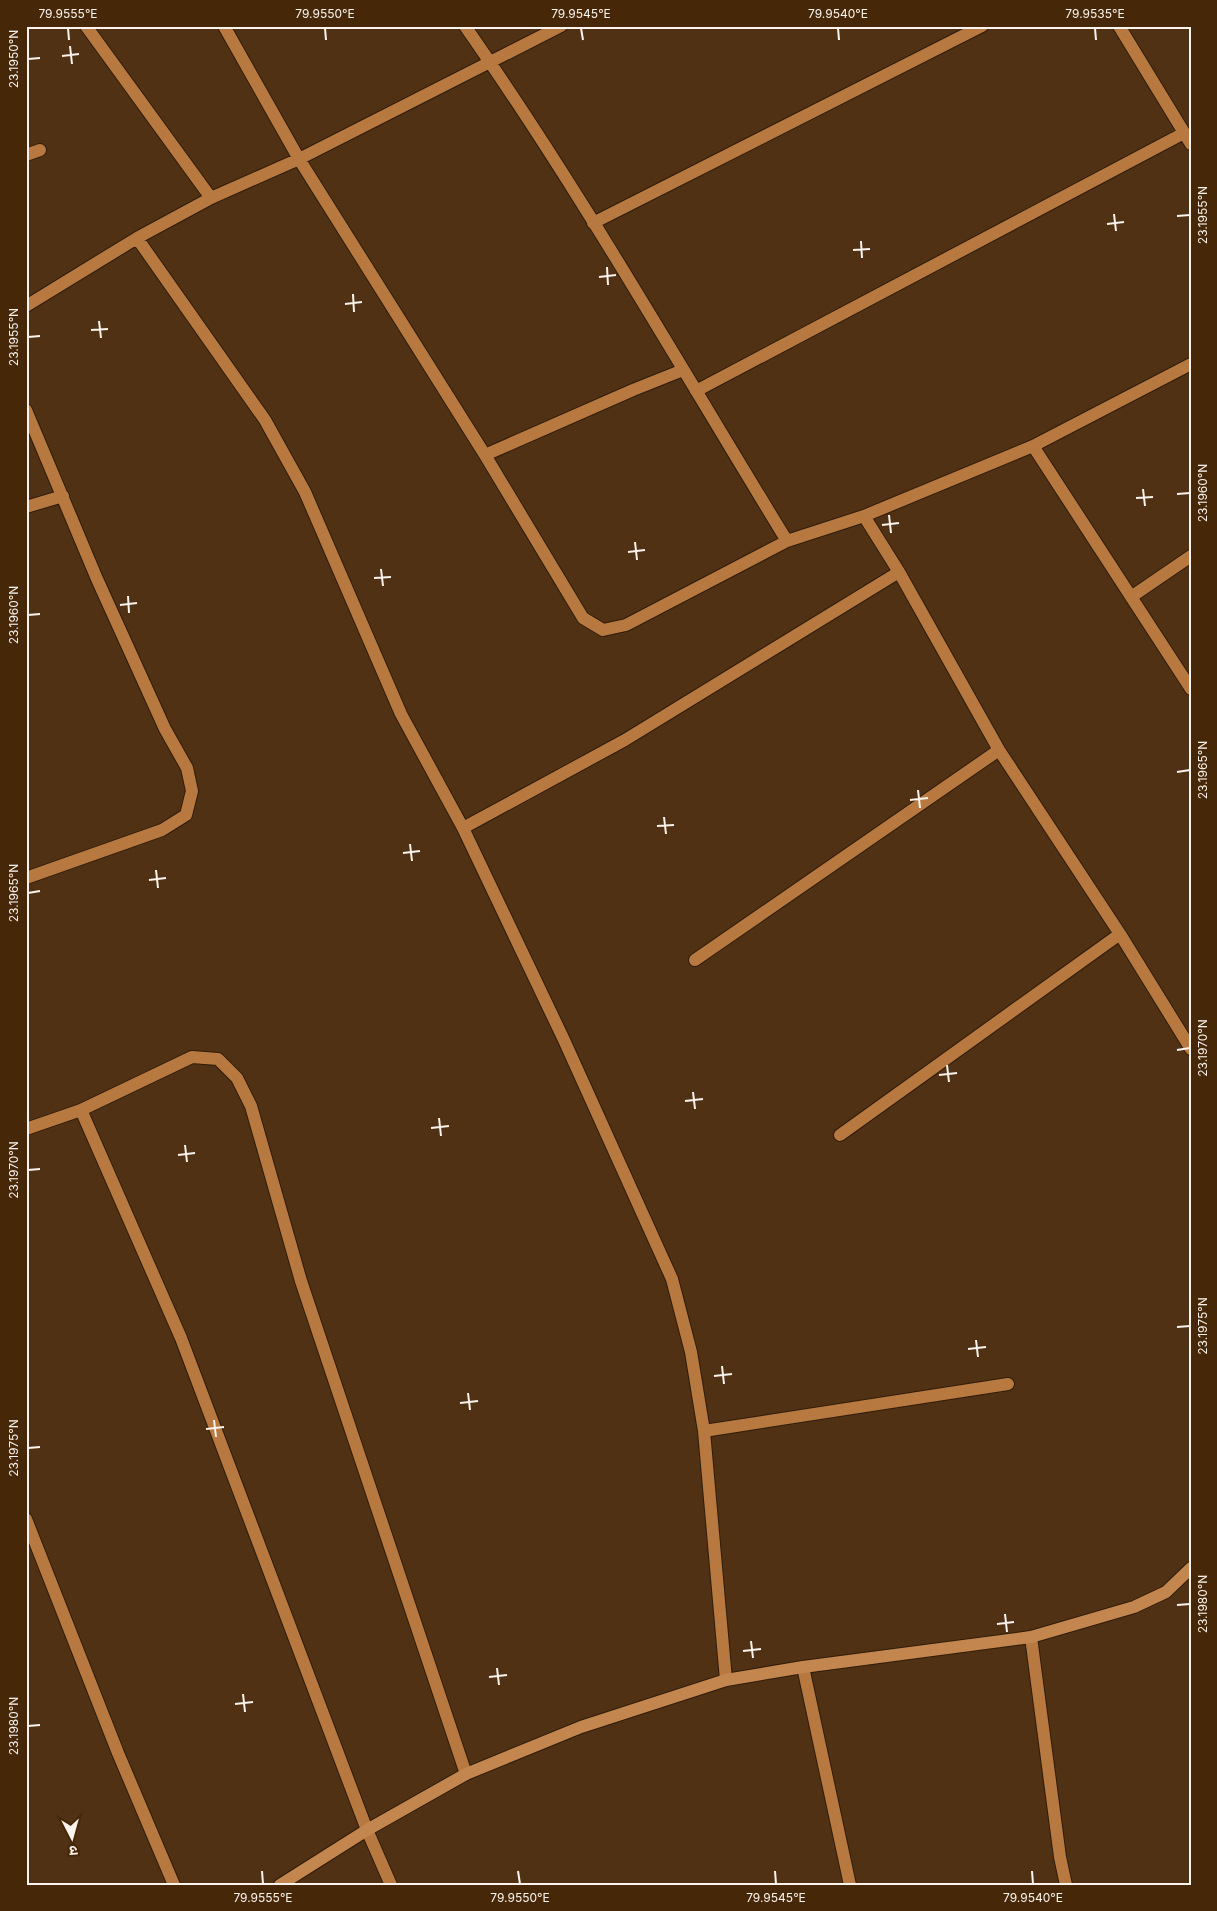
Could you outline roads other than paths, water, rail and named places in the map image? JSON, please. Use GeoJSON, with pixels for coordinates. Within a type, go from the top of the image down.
{"type":"FeatureCollection","features":[{"type":"Feature","properties":{"kind":"street"},"geometry":{"type":"LineString","coordinates":[[86,26],[211,198]]}},
{"type":"Feature","properties":{"kind":"street"},"geometry":{"type":"LineString","coordinates":[[224,26],[299,159],[485,454],[583,618],[602,630],[626,625],[787,541],[864,516],[1033,446],[1191,364]]}},
{"type":"Feature","properties":{"kind":"street"},"geometry":{"type":"LineString","coordinates":[[464,26],[491,64],[593,223],[787,541]]}},
{"type":"Feature","properties":{"kind":"street"},"geometry":{"type":"LineString","coordinates":[[26,306],[137,238],[211,198],[299,159],[491,64],[561,26]]}},
{"type":"Feature","properties":{"kind":"street"},"geometry":{"type":"LineString","coordinates":[[593,223],[982,26]]}},
{"type":"Feature","properties":{"kind":"street"},"geometry":{"type":"LineString","coordinates":[[696,391],[1188,138],[1119,26]]}},
{"type":"Feature","properties":{"kind":"street"},"geometry":{"type":"LineString","coordinates":[[26,155],[40,150]]}},
{"type":"Feature","properties":{"kind":"street"},"geometry":{"type":"LineString","coordinates":[[137,238],[265,420],[305,492],[401,714],[463,828],[564,1040],[672,1279],[691,1352],[704,1431],[726,1680]]}},
{"type":"Feature","properties":{"kind":"street"},"geometry":{"type":"LineString","coordinates":[[485,454],[682,370]]}},
{"type":"Feature","properties":{"kind":"street"},"geometry":{"type":"LineString","coordinates":[[26,410],[105,597],[165,729],[187,768],[192,792],[186,815],[162,830],[26,878]]}},
{"type":"Feature","properties":{"kind":"street"},"geometry":{"type":"LineString","coordinates":[[1033,446],[1191,690]]}},
{"type":"Feature","properties":{"kind":"street"},"geometry":{"type":"LineString","coordinates":[[26,507],[63,496]]}},
{"type":"Feature","properties":{"kind":"street"},"geometry":{"type":"LineString","coordinates":[[864,516],[899,572],[999,750],[1120,934],[1191,1049]]}},
{"type":"Feature","properties":{"kind":"street"},"geometry":{"type":"LineString","coordinates":[[1131,597],[1191,556]]}},
{"type":"Feature","properties":{"kind":"street"},"geometry":{"type":"LineString","coordinates":[[463,828],[625,740],[899,572]]}},
{"type":"Feature","properties":{"kind":"street"},"geometry":{"type":"LineString","coordinates":[[695,960],[999,750]]}},
{"type":"Feature","properties":{"kind":"street"},"geometry":{"type":"LineString","coordinates":[[840,1136],[1120,934]]}},
{"type":"Feature","properties":{"kind":"street"},"geometry":{"type":"LineString","coordinates":[[26,1129],[80,1110],[192,1057],[218,1059],[237,1078],[250,1106],[301,1281],[466,1774]]}},
{"type":"Feature","properties":{"kind":"street"},"geometry":{"type":"LineString","coordinates":[[80,1110],[181,1338],[367,1830],[391,1885]]}},
{"type":"Feature","properties":{"kind":"street"},"geometry":{"type":"LineString","coordinates":[[704,1431],[1008,1384]]}},
{"type":"Feature","properties":{"kind":"street"},"geometry":{"type":"LineString","coordinates":[[26,1519],[118,1753],[174,1885]]}},
{"type":"Feature","properties":{"kind":"street"},"geometry":{"type":"LineString","coordinates":[[280,1885],[367,1830],[466,1774],[581,1727],[726,1680],[803,1667],[1031,1637],[1134,1607],[1166,1592],[1191,1568]]}},
{"type":"Feature","properties":{"kind":"street"},"geometry":{"type":"LineString","coordinates":[[1031,1637],[1059,1848],[1066,1885]]}},
{"type":"Feature","properties":{"kind":"street"},"geometry":{"type":"LineString","coordinates":[[803,1667],[850,1885]]}}]}
